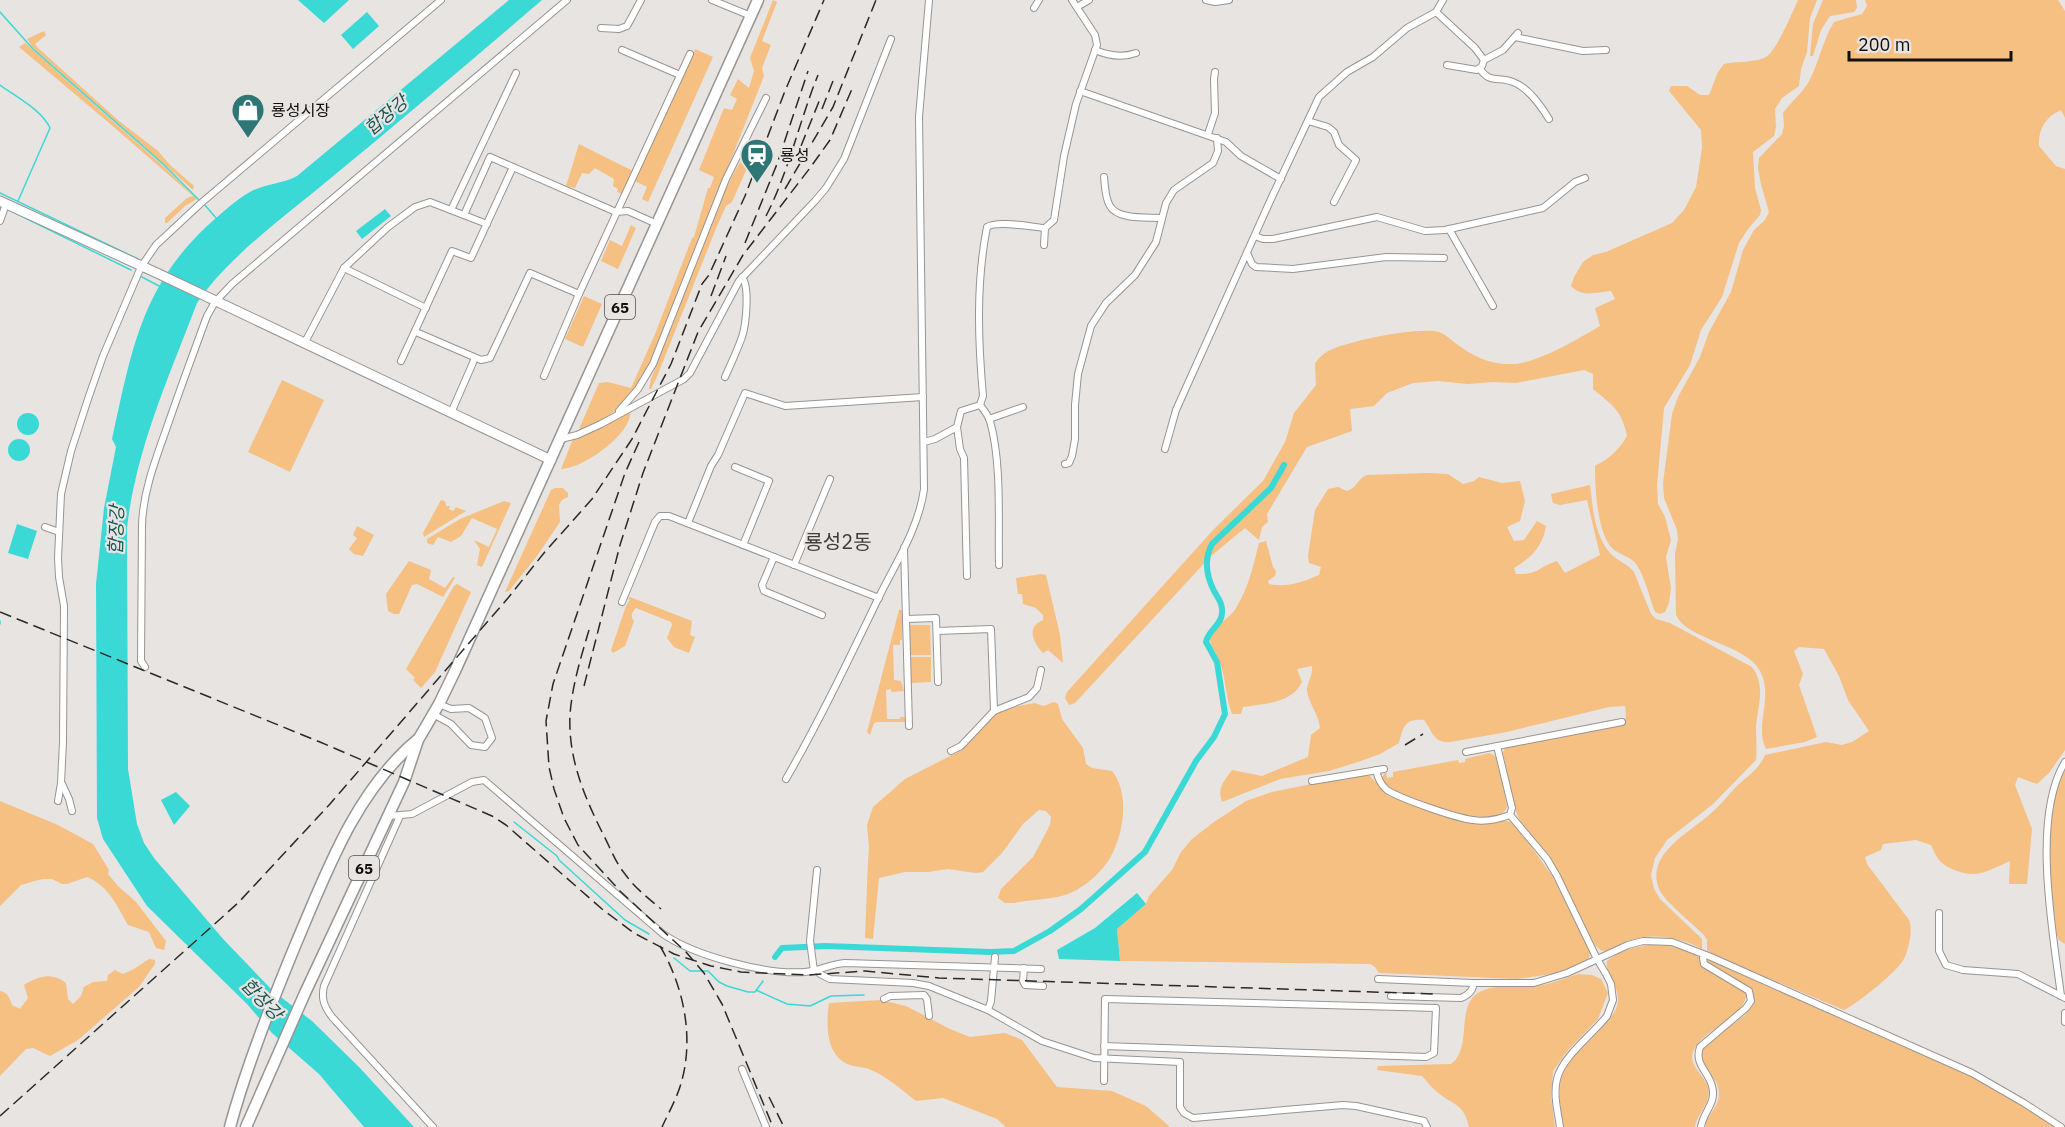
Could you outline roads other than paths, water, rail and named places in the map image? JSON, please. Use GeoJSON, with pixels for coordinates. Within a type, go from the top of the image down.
{"type":"FeatureCollection","features":[{"type":"Feature","properties":{"kind":"main road","name":"65"},"geometry":{"type":"LineString","coordinates":[[246,1127],[305,993],[394,816],[418,740],[439,704],[561,439],[758,0]]}},
{"type":"Feature","properties":{"kind":"main road","name":"65"},"geometry":{"type":"LineString","coordinates":[[230,1127],[283,976],[340,842],[391,764],[418,740]]}},
{"type":"Feature","properties":{"kind":"street"},"geometry":{"type":"LineString","coordinates":[[58,801],[61,783],[64,606],[59,577],[61,494],[71,451],[103,356],[141,267],[156,245],[203,202],[441,0]]}},
{"type":"Feature","properties":{"kind":"street"},"geometry":{"type":"LineString","coordinates":[[145,666],[141,661],[144,505],[148,485],[170,418],[213,301],[567,0]]}},
{"type":"Feature","properties":{"kind":"street"},"geometry":{"type":"LineString","coordinates":[[601,28],[623,28],[633,16],[641,0]]}},
{"type":"Feature","properties":{"kind":"street"},"geometry":{"type":"LineString","coordinates":[[712,0],[751,16]]}},
{"type":"Feature","properties":{"kind":"street"},"geometry":{"type":"LineString","coordinates":[[786,779],[817,725],[904,548],[922,504],[924,442],[920,98],[929,0]]}},
{"type":"Feature","properties":{"kind":"street"},"geometry":{"type":"LineString","coordinates":[[1034,8],[1040,0]]}},
{"type":"Feature","properties":{"kind":"street"},"geometry":{"type":"LineString","coordinates":[[1044,244],[1045,228],[1054,220],[1064,156],[1080,91],[1100,39],[1072,0]]}},
{"type":"Feature","properties":{"kind":"street"},"geometry":{"type":"LineString","coordinates":[[1077,7],[1089,0]]}},
{"type":"Feature","properties":{"kind":"street"},"geometry":{"type":"LineString","coordinates":[[1206,0],[1215,2],[1229,0]]}},
{"type":"Feature","properties":{"kind":"street"},"geometry":{"type":"LineString","coordinates":[[1165,449],[1176,411],[1319,97],[1342,77],[1373,57],[1407,28],[1436,12],[1443,0]]}},
{"type":"Feature","properties":{"kind":"street"},"geometry":{"type":"LineString","coordinates":[[1436,12],[1475,48],[1484,60]]}},
{"type":"Feature","properties":{"kind":"street"},"geometry":{"type":"LineString","coordinates":[[1480,69],[1484,60],[1496,55],[1517,35],[1582,51],[1606,50]]}},
{"type":"Feature","properties":{"kind":"street"},"geometry":{"type":"LineString","coordinates":[[561,439],[577,435],[690,373],[742,277],[815,201],[835,174],[844,159],[891,39]]}},
{"type":"Feature","properties":{"kind":"street"},"geometry":{"type":"LineString","coordinates":[[622,50],[680,75]]}},
{"type":"Feature","properties":{"kind":"street"},"geometry":{"type":"LineString","coordinates":[[1095,50],[1106,55],[1119,56],[1136,53]]}},
{"type":"Feature","properties":{"kind":"street"},"geometry":{"type":"LineString","coordinates":[[544,376],[616,212],[690,54]]}},
{"type":"Feature","properties":{"kind":"street"},"geometry":{"type":"LineString","coordinates":[[1447,65],[1470,70],[1480,69]]}},
{"type":"Feature","properties":{"kind":"street"},"geometry":{"type":"LineString","coordinates":[[1480,69],[1488,78],[1518,84],[1540,105],[1549,119]]}},
{"type":"Feature","properties":{"kind":"street"},"geometry":{"type":"LineString","coordinates":[[1208,134],[1215,113],[1215,72]]}},
{"type":"Feature","properties":{"kind":"street"},"geometry":{"type":"LineString","coordinates":[[451,210],[516,73]]}},
{"type":"Feature","properties":{"kind":"street"},"geometry":{"type":"LineString","coordinates":[[1080,91],[1208,134],[1226,142],[1241,156],[1281,179]]}},
{"type":"Feature","properties":{"kind":"street"},"geometry":{"type":"LineString","coordinates":[[617,414],[639,389],[649,372],[726,179],[766,98]]}},
{"type":"Feature","properties":{"kind":"street"},"geometry":{"type":"LineString","coordinates":[[1308,121],[1328,127],[1334,132],[1344,152],[1356,160],[1334,202]]}},
{"type":"Feature","properties":{"kind":"street"},"geometry":{"type":"LineString","coordinates":[[1065,464],[1069,463],[1072,456],[1076,430],[1075,389],[1082,354],[1091,326],[1106,303],[1135,275],[1156,242],[1166,203],[1174,190],[1213,163],[1218,151],[1217,138]]}},
{"type":"Feature","properties":{"kind":"street"},"geometry":{"type":"LineString","coordinates":[[479,152],[616,212],[628,211],[657,224]]}},
{"type":"Feature","properties":{"kind":"street"},"geometry":{"type":"LineString","coordinates":[[464,215],[490,157]]}},
{"type":"Feature","properties":{"kind":"street"},"geometry":{"type":"LineString","coordinates":[[402,361],[452,251],[471,258],[513,167]]}},
{"type":"Feature","properties":{"kind":"street"},"geometry":{"type":"LineString","coordinates":[[1104,177],[1108,202],[1115,211],[1130,216],[1161,218]]}},
{"type":"Feature","properties":{"kind":"street"},"geometry":{"type":"LineString","coordinates":[[1255,237],[1273,239],[1377,217],[1425,231],[1449,229],[1543,208],[1575,182],[1585,178]]}},
{"type":"Feature","properties":{"kind":"street"},"geometry":{"type":"LineString","coordinates":[[912,190],[920,190]]}},
{"type":"Feature","properties":{"kind":"street"},"geometry":{"type":"LineString","coordinates":[[304,344],[344,268],[415,207],[430,202],[487,224]]}},
{"type":"Feature","properties":{"kind":"street"},"geometry":{"type":"LineString","coordinates":[[0,221],[3,203],[159,274],[551,460]]}},
{"type":"Feature","properties":{"kind":"street"},"geometry":{"type":"LineString","coordinates":[[980,405],[983,396],[979,347],[980,262],[987,227],[991,224],[1000,224],[1045,228]]}},
{"type":"Feature","properties":{"kind":"street"},"geometry":{"type":"LineString","coordinates":[[1449,229],[1493,306]]}},
{"type":"Feature","properties":{"kind":"street"},"geometry":{"type":"LineString","coordinates":[[1247,253],[1256,267],[1293,269],[1386,257],[1444,258]]}},
{"type":"Feature","properties":{"kind":"street"},"geometry":{"type":"LineString","coordinates":[[344,268],[426,308]]}},
{"type":"Feature","properties":{"kind":"street"},"geometry":{"type":"LineString","coordinates":[[416,332],[475,358],[481,360],[490,358],[530,273],[579,294]]}},
{"type":"Feature","properties":{"kind":"street"},"geometry":{"type":"LineString","coordinates":[[725,377],[744,327],[747,288],[742,277]]}},
{"type":"Feature","properties":{"kind":"street"},"geometry":{"type":"LineString","coordinates":[[451,413],[475,358]]}},
{"type":"Feature","properties":{"kind":"street"},"geometry":{"type":"LineString","coordinates":[[688,523],[711,466],[745,393],[785,405],[923,397]]}},
{"type":"Feature","properties":{"kind":"street"},"geometry":{"type":"LineString","coordinates":[[980,405],[989,419],[995,448],[999,565]]}},
{"type":"Feature","properties":{"kind":"street"},"geometry":{"type":"LineString","coordinates":[[967,576],[964,458],[960,449],[957,427],[961,411],[980,405]]}},
{"type":"Feature","properties":{"kind":"street"},"geometry":{"type":"LineString","coordinates":[[989,419],[1023,407]]}},
{"type":"Feature","properties":{"kind":"street"},"geometry":{"type":"LineString","coordinates":[[924,442],[935,439],[957,427]]}},
{"type":"Feature","properties":{"kind":"street"},"geometry":{"type":"LineString","coordinates":[[735,467],[769,481],[743,545]]}},
{"type":"Feature","properties":{"kind":"street"},"geometry":{"type":"LineString","coordinates":[[794,565],[830,479]]}},
{"type":"Feature","properties":{"kind":"street"},"geometry":{"type":"LineString","coordinates":[[622,602],[658,518],[669,516],[879,598]]}},
{"type":"Feature","properties":{"kind":"street"},"geometry":{"type":"LineString","coordinates":[[45,527],[59,531]]}},
{"type":"Feature","properties":{"kind":"street"},"geometry":{"type":"LineString","coordinates":[[904,548],[909,726]]}},
{"type":"Feature","properties":{"kind":"street"},"geometry":{"type":"LineString","coordinates":[[774,557],[762,585],[764,591],[822,615]]}},
{"type":"Feature","properties":{"kind":"street"},"geometry":{"type":"LineString","coordinates":[[906,619],[936,618],[938,682]]}},
{"type":"Feature","properties":{"kind":"street"},"geometry":{"type":"LineString","coordinates":[[937,631],[991,629],[994,711]]}},
{"type":"Feature","properties":{"kind":"street"},"geometry":{"type":"LineString","coordinates":[[951,751],[961,746],[994,711],[1034,694],[1041,670]]}},
{"type":"Feature","properties":{"kind":"street"},"geometry":{"type":"LineString","coordinates":[[433,714],[451,724],[471,745],[485,747],[492,738],[484,718],[477,713],[469,708],[451,709],[439,704]]}},
{"type":"Feature","properties":{"kind":"street"},"geometry":{"type":"LineString","coordinates":[[1466,752],[1622,722]]}},
{"type":"Feature","properties":{"kind":"street"},"geometry":{"type":"LineString","coordinates":[[1497,746],[1512,808],[1510,815]]}},
{"type":"Feature","properties":{"kind":"street"},"geometry":{"type":"LineString","coordinates":[[2063,997],[2048,893],[2047,861],[2050,797],[2057,775],[2065,762]]}},
{"type":"Feature","properties":{"kind":"street"},"geometry":{"type":"LineString","coordinates":[[1312,782],[1384,769]]}},
{"type":"Feature","properties":{"kind":"street"},"geometry":{"type":"LineString","coordinates":[[1376,770],[1381,783],[1387,789],[1396,795],[1430,807],[1474,820],[1510,815]]}},
{"type":"Feature","properties":{"kind":"street"},"geometry":{"type":"LineString","coordinates":[[433,1127],[332,1017],[322,996],[324,986],[394,816],[412,814],[472,782],[484,780],[654,927],[680,945],[711,957],[784,972],[817,971],[834,964],[845,963],[1041,969]]}},
{"type":"Feature","properties":{"kind":"street"},"geometry":{"type":"LineString","coordinates":[[61,783],[72,811]]}},
{"type":"Feature","properties":{"kind":"street"},"geometry":{"type":"LineString","coordinates":[[1510,815],[1547,859],[1611,984],[1613,1000],[1607,1016],[1559,1070],[1556,1097],[1560,1127]]}},
{"type":"Feature","properties":{"kind":"street"},"geometry":{"type":"LineString","coordinates":[[817,870],[810,946],[817,971],[820,974],[830,979],[913,983],[927,986],[988,1010],[1042,1041],[1085,1056],[1104,1060],[1180,1062]]}},
{"type":"Feature","properties":{"kind":"street"},"geometry":{"type":"LineString","coordinates":[[1939,913],[1938,951],[1946,965],[1963,970],[2018,974],[2063,997]]}},
{"type":"Feature","properties":{"kind":"street"},"geometry":{"type":"LineString","coordinates":[[1378,979],[1534,983],[1554,978],[1628,945],[1643,941],[1664,941],[1682,945],[1972,1073],[2061,1127]]}},
{"type":"Feature","properties":{"kind":"street"},"geometry":{"type":"LineString","coordinates":[[988,1010],[995,957]]}},
{"type":"Feature","properties":{"kind":"street"},"geometry":{"type":"LineString","coordinates":[[1701,1127],[1714,1096],[1709,1076],[1698,1060],[1700,1047],[1746,1008],[1751,1001],[1749,991],[1704,964],[1702,958]]}},
{"type":"Feature","properties":{"kind":"street"},"geometry":{"type":"LineString","coordinates":[[1024,968],[1025,985],[1043,986]]}},
{"type":"Feature","properties":{"kind":"street"},"geometry":{"type":"LineString","coordinates":[[1391,996],[1461,998],[1474,988],[1473,983]]}},
{"type":"Feature","properties":{"kind":"street"},"geometry":{"type":"LineString","coordinates":[[924,995],[927,986]]}},
{"type":"Feature","properties":{"kind":"street"},"geometry":{"type":"LineString","coordinates":[[884,999],[890,996],[924,995]]}},
{"type":"Feature","properties":{"kind":"street"},"geometry":{"type":"LineString","coordinates":[[924,995],[927,999],[929,1016]]}},
{"type":"Feature","properties":{"kind":"street"},"geometry":{"type":"LineString","coordinates":[[1104,1046],[1432,1056],[1436,1008],[1105,999],[1104,1046],[1104,1081]]}},
{"type":"Feature","properties":{"kind":"street"},"geometry":{"type":"LineString","coordinates":[[2065,1013],[2065,1022]]}},
{"type":"Feature","properties":{"kind":"street"},"geometry":{"type":"LineString","coordinates":[[1143,1047],[1143,1061]]}},
{"type":"Feature","properties":{"kind":"street"},"geometry":{"type":"LineString","coordinates":[[1181,1048],[1180,1107],[1184,1113],[1193,1118],[1343,1105],[1424,1121],[1427,1127]]}},
{"type":"Feature","properties":{"kind":"street"},"geometry":{"type":"LineString","coordinates":[[742,1069],[766,1127]]}},
{"type":"Feature","properties":{"kind":"water"},"geometry":{"type":"Polygon","coordinates":[[[298,0],[349,0],[324,23],[298,0]]]}},
{"type":"Feature","properties":{"kind":"water","name":"합장강"},"geometry":{"type":"Polygon","coordinates":[[[509,0],[542,0],[257,239],[209,286],[197,303],[155,414],[138,470],[127,528],[128,769],[137,824],[144,843],[154,858],[224,940],[273,991],[312,1021],[360,1068],[414,1127],[364,1127],[319,1074],[272,1033],[247,1004],[147,906],[103,839],[97,818],[96,584],[104,508],[116,447],[112,439],[125,379],[142,324],[167,274],[184,250],[227,208],[244,196],[255,189],[297,176],[509,0]]]}},
{"type":"Feature","properties":{"kind":"water"},"geometry":{"type":"Polygon","coordinates":[[[367,12],[379,26],[353,49],[341,35],[367,12]]]}},
{"type":"Feature","properties":{"kind":"water"},"geometry":{"type":"Polygon","coordinates":[[[385,209],[391,216],[362,239],[356,231],[385,209]]]}},
{"type":"Feature","properties":{"kind":"water"},"geometry":{"type":"Polygon","coordinates":[[[28,413],[36,416],[39,424],[36,432],[28,435],[20,432],[17,424],[20,416],[28,413]]]}},
{"type":"Feature","properties":{"kind":"water"},"geometry":{"type":"Polygon","coordinates":[[[19,439],[27,442],[30,450],[27,458],[19,461],[11,458],[8,450],[11,442],[19,439]]]}},
{"type":"Feature","properties":{"kind":"water"},"geometry":{"type":"Polygon","coordinates":[[[17,524],[37,531],[28,559],[8,553],[17,524]]]}},
{"type":"Feature","properties":{"kind":"water"},"geometry":{"type":"Polygon","coordinates":[[[176,792],[190,806],[174,825],[161,800],[176,792]]]}},
{"type":"Feature","properties":{"kind":"water"},"geometry":{"type":"Polygon","coordinates":[[[1137,893],[1146,904],[1117,929],[1120,961],[1059,959],[1057,950],[1095,928],[1137,893]]]}},
{"type":"Feature","properties":{"kind":"waterway"},"geometry":{"type":"LineString","coordinates":[[0,12],[33,49],[163,164],[200,201]]}},
{"type":"Feature","properties":{"kind":"waterway"},"geometry":{"type":"LineString","coordinates":[[0,85],[41,115],[50,128],[18,201]]}},
{"type":"Feature","properties":{"kind":"waterway"},"geometry":{"type":"LineString","coordinates":[[0,193],[138,259]]}},
{"type":"Feature","properties":{"kind":"waterway"},"geometry":{"type":"LineString","coordinates":[[204,204],[216,218]]}},
{"type":"Feature","properties":{"kind":"waterway"},"geometry":{"type":"LineString","coordinates":[[9,210],[131,270]]}},
{"type":"Feature","properties":{"kind":"waterway"},"geometry":{"type":"LineString","coordinates":[[142,277],[159,286]]}},
{"type":"Feature","properties":{"kind":"waterway"},"geometry":{"type":"LineString","coordinates":[[775,957],[782,948],[826,946],[1014,951],[1050,931],[1081,909],[1145,852],[1196,761],[1214,737],[1225,714],[1217,662],[1206,642],[1209,634],[1220,621],[1222,613],[1221,604],[1211,585],[1208,573],[1209,550],[1212,544],[1271,488],[1284,465]]}},
{"type":"Feature","properties":{"kind":"waterway"},"geometry":{"type":"LineString","coordinates":[[514,822],[557,856],[625,920],[649,934]]}},
{"type":"Feature","properties":{"kind":"waterway"},"geometry":{"type":"LineString","coordinates":[[674,958],[690,971],[708,971],[719,982],[748,992],[755,992],[763,981]]}},
{"type":"Feature","properties":{"kind":"waterway"},"geometry":{"type":"LineString","coordinates":[[756,990],[787,1004],[810,1006],[831,996],[864,995]]}},
{"type":"Feature","properties":{"kind":"railway"},"geometry":{"type":"LineString","coordinates":[[0,1116],[238,903],[330,804],[592,499],[632,439],[671,364],[702,284],[709,275],[745,196],[785,91],[824,0]]}},
{"type":"Feature","properties":{"kind":"railway"},"geometry":{"type":"LineString","coordinates":[[785,189],[833,107],[876,0]]}},
{"type":"Feature","properties":{"kind":"railway"},"geometry":{"type":"LineString","coordinates":[[745,243],[777,164],[808,71]]}},
{"type":"Feature","properties":{"kind":"railway"},"geometry":{"type":"LineString","coordinates":[[766,216],[781,182],[818,75]]}},
{"type":"Feature","properties":{"kind":"railway"},"geometry":{"type":"LineString","coordinates":[[822,109],[833,81]]}},
{"type":"Feature","properties":{"kind":"railway"},"geometry":{"type":"LineString","coordinates":[[584,686],[620,545],[643,473],[698,332],[743,255],[830,140],[852,89]]}},
{"type":"Feature","properties":{"kind":"railway"},"geometry":{"type":"LineString","coordinates":[[801,146],[820,99]]}},
{"type":"Feature","properties":{"kind":"railway"},"geometry":{"type":"LineString","coordinates":[[711,296],[726,256]]}},
{"type":"Feature","properties":{"kind":"railway"},"geometry":{"type":"LineString","coordinates":[[639,442],[625,473],[553,684],[546,721],[549,767],[564,818],[578,845],[621,892],[686,952],[704,973],[722,1004],[773,1127]]}},
{"type":"Feature","properties":{"kind":"railway"},"geometry":{"type":"LineString","coordinates":[[0,612],[320,742],[492,816],[506,825],[602,909],[634,933],[674,954],[711,966],[741,972],[808,975],[865,971],[939,978],[1436,994]]}},
{"type":"Feature","properties":{"kind":"railway"},"geometry":{"type":"LineString","coordinates":[[589,630],[571,704],[570,731],[575,762],[590,805],[618,865],[633,884],[661,909]]}},
{"type":"Feature","properties":{"kind":"railway"},"geometry":{"type":"LineString","coordinates":[[1405,745],[1423,734]]}},
{"type":"Feature","properties":{"kind":"railway"},"geometry":{"type":"LineString","coordinates":[[660,946],[675,977],[680,994],[687,1046],[680,1086],[662,1127]]}},
{"type":"Feature","properties":{"kind":"railway"},"geometry":{"type":"LineString","coordinates":[[769,1097],[784,1127]]}},
{"type":"Feature","properties":{"kind":"place","name":"룡성시장"},"geometry":{"type":"Point","coordinates":[248,139]}},
{"type":"Feature","properties":{"kind":"place","name":"룡성"},"geometry":{"type":"Point","coordinates":[757,184]}},
{"type":"Feature","properties":{"kind":"district","name":"룡성2동"},"geometry":{"type":"Point","coordinates":[838,541]}}]}
